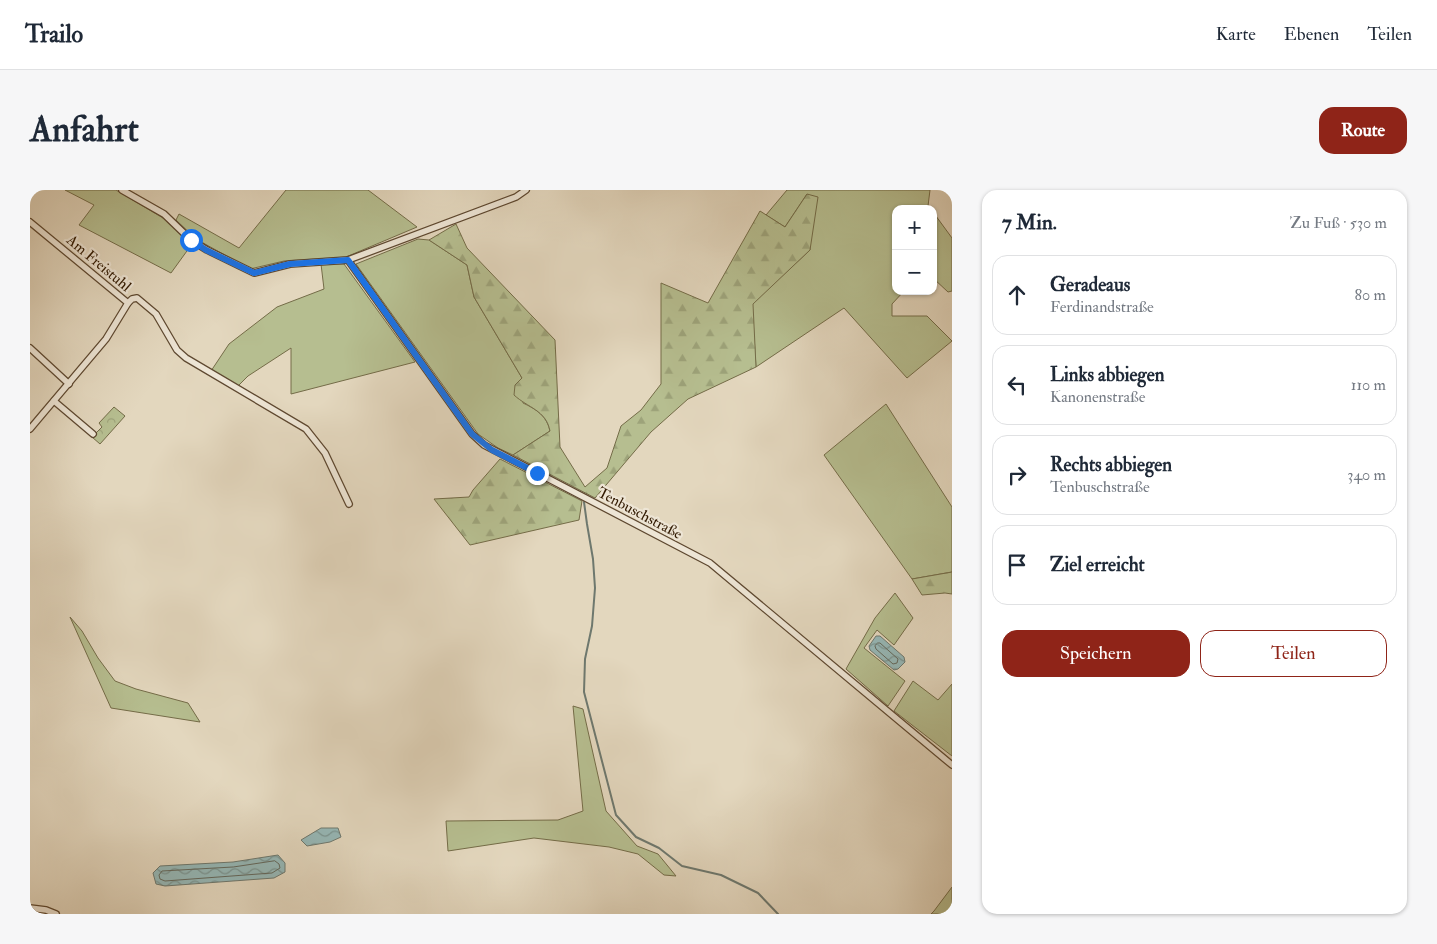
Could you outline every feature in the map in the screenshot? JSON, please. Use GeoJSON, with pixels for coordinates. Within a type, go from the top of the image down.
{"type":"FeatureCollection","features":[{"type":"Feature","properties":{"kind":"street"},"geometry":{"type":"LineString","coordinates":[[122,190],[164,214],[191,240],[206,250],[254,273],[290,264],[348,260],[516,197],[526,190]]}},
{"type":"Feature","properties":{"kind":"street","name":"Am Freistuhl"},"geometry":{"type":"LineString","coordinates":[[30,222],[128,304],[132,299],[137,298],[156,314],[177,350],[186,358],[306,429],[325,453],[349,504]]}},
{"type":"Feature","properties":{"kind":"street","name":"Tenbuschstraße"},"geometry":{"type":"LineString","coordinates":[[348,260],[472,434],[484,445],[710,563],[952,765]]}},
{"type":"Feature","properties":{"kind":"street"},"geometry":{"type":"LineString","coordinates":[[30,429],[106,339],[128,304]]}},
{"type":"Feature","properties":{"kind":"street"},"geometry":{"type":"LineString","coordinates":[[30,348],[69,384]]}},
{"type":"Feature","properties":{"kind":"street"},"geometry":{"type":"LineString","coordinates":[[54,401],[93,434]]}},
{"type":"Feature","properties":{"kind":"street"},"geometry":{"type":"LineString","coordinates":[[30,908],[46,910],[56,914]]}},
{"type":"Feature","properties":{"kind":"green space"},"geometry":{"type":"Polygon","coordinates":[[[65,190],[116,190],[163,218],[192,244],[171,273],[79,225],[94,205],[65,190]]]}},
{"type":"Feature","properties":{"kind":"green space"},"geometry":{"type":"Polygon","coordinates":[[[286,190],[368,190],[417,227],[346,257],[284,261],[250,269],[196,239],[176,220],[179,214],[239,248],[286,190]]]}},
{"type":"Feature","properties":{"kind":"green space"},"geometry":{"type":"Polygon","coordinates":[[[787,190],[930,190],[928,205],[892,205],[892,295],[900,295],[892,304],[892,316],[927,316],[952,341],[907,378],[844,308],[756,367],[752,304],[810,250],[807,194],[785,227],[766,215],[787,190]]]}},
{"type":"Feature","properties":{"kind":"green space"},"geometry":{"type":"Polygon","coordinates":[[[807,194],[818,197],[810,250],[753,304],[756,367],[688,399],[651,432],[595,498],[513,455],[550,431],[548,424],[541,414],[514,395],[515,385],[522,378],[474,297],[467,265],[429,240],[456,224],[467,248],[555,340],[560,447],[585,487],[607,468],[621,426],[641,410],[661,384],[661,283],[708,303],[760,211],[785,227],[807,194]]]}},
{"type":"Feature","properties":{"kind":"green space"},"geometry":{"type":"Polygon","coordinates":[[[937,217],[952,238],[952,291],[948,292],[937,282],[937,217]]]}},
{"type":"Feature","properties":{"kind":"green space"},"geometry":{"type":"Polygon","coordinates":[[[418,239],[429,240],[467,265],[474,297],[522,378],[523,403],[540,414],[549,426],[550,431],[513,455],[498,448],[478,434],[356,264],[418,239]]]}},
{"type":"Feature","properties":{"kind":"green space"},"geometry":{"type":"Polygon","coordinates":[[[321,264],[344,264],[415,362],[291,394],[291,348],[248,376],[238,386],[211,371],[229,344],[277,307],[324,289],[321,264]]]}},
{"type":"Feature","properties":{"kind":"green space"},"geometry":{"type":"Polygon","coordinates":[[[886,404],[952,507],[952,572],[912,579],[824,455],[886,404]]]}},
{"type":"Feature","properties":{"kind":"green space"},"geometry":{"type":"Polygon","coordinates":[[[114,407],[125,416],[100,444],[92,437],[102,427],[99,423],[114,407]]]}},
{"type":"Feature","properties":{"kind":"green space"},"geometry":{"type":"Polygon","coordinates":[[[500,459],[582,501],[579,520],[470,545],[434,499],[469,497],[500,459]]]}},
{"type":"Feature","properties":{"kind":"green space"},"geometry":{"type":"Polygon","coordinates":[[[952,572],[952,594],[922,595],[912,579],[952,572]]]}},
{"type":"Feature","properties":{"kind":"green space"},"geometry":{"type":"Polygon","coordinates":[[[895,593],[913,618],[894,645],[877,630],[864,648],[905,681],[888,706],[846,669],[875,618],[895,593]]]}},
{"type":"Feature","properties":{"kind":"green space"},"geometry":{"type":"Polygon","coordinates":[[[70,617],[82,631],[98,658],[115,681],[136,689],[188,703],[200,722],[111,708],[70,617]]]}},
{"type":"Feature","properties":{"kind":"green space"},"geometry":{"type":"Polygon","coordinates":[[[913,681],[938,700],[952,684],[952,756],[894,711],[913,681]]]}},
{"type":"Feature","properties":{"kind":"green space"},"geometry":{"type":"Polygon","coordinates":[[[573,706],[583,709],[606,811],[637,846],[658,854],[676,876],[664,875],[638,854],[609,847],[534,838],[448,851],[446,821],[558,820],[583,811],[573,706]]]}},
{"type":"Feature","properties":{"kind":"green space"},"geometry":{"type":"Polygon","coordinates":[[[952,887],[952,914],[931,914],[934,911],[952,887]]]}},
{"type":"Feature","properties":{"kind":"water"},"geometry":{"type":"Polygon","coordinates":[[[876,636],[880,636],[904,657],[905,662],[898,669],[894,670],[870,650],[869,646],[876,636]]]}},
{"type":"Feature","properties":{"kind":"water"},"geometry":{"type":"Polygon","coordinates":[[[321,828],[338,828],[341,837],[330,842],[307,846],[301,840],[321,828]]]}},
{"type":"Feature","properties":{"kind":"water"},"geometry":{"type":"Polygon","coordinates":[[[278,855],[285,863],[285,872],[274,878],[165,886],[156,884],[153,873],[160,866],[233,862],[278,855]]]}},
{"type":"Feature","properties":{"kind":"waterway"},"geometry":{"type":"LineString","coordinates":[[584,502],[593,559],[595,588],[592,626],[585,659],[584,692],[616,815],[636,837],[659,848],[682,866],[721,875],[758,893],[778,914]]}},
{"type":"Feature","properties":{"kind":"route"},"geometry":{"type":"LineString","coordinates":[[191,240],[206,250],[254,273],[290,264],[348,260],[472,434],[492,450],[537,473]]}}]}
